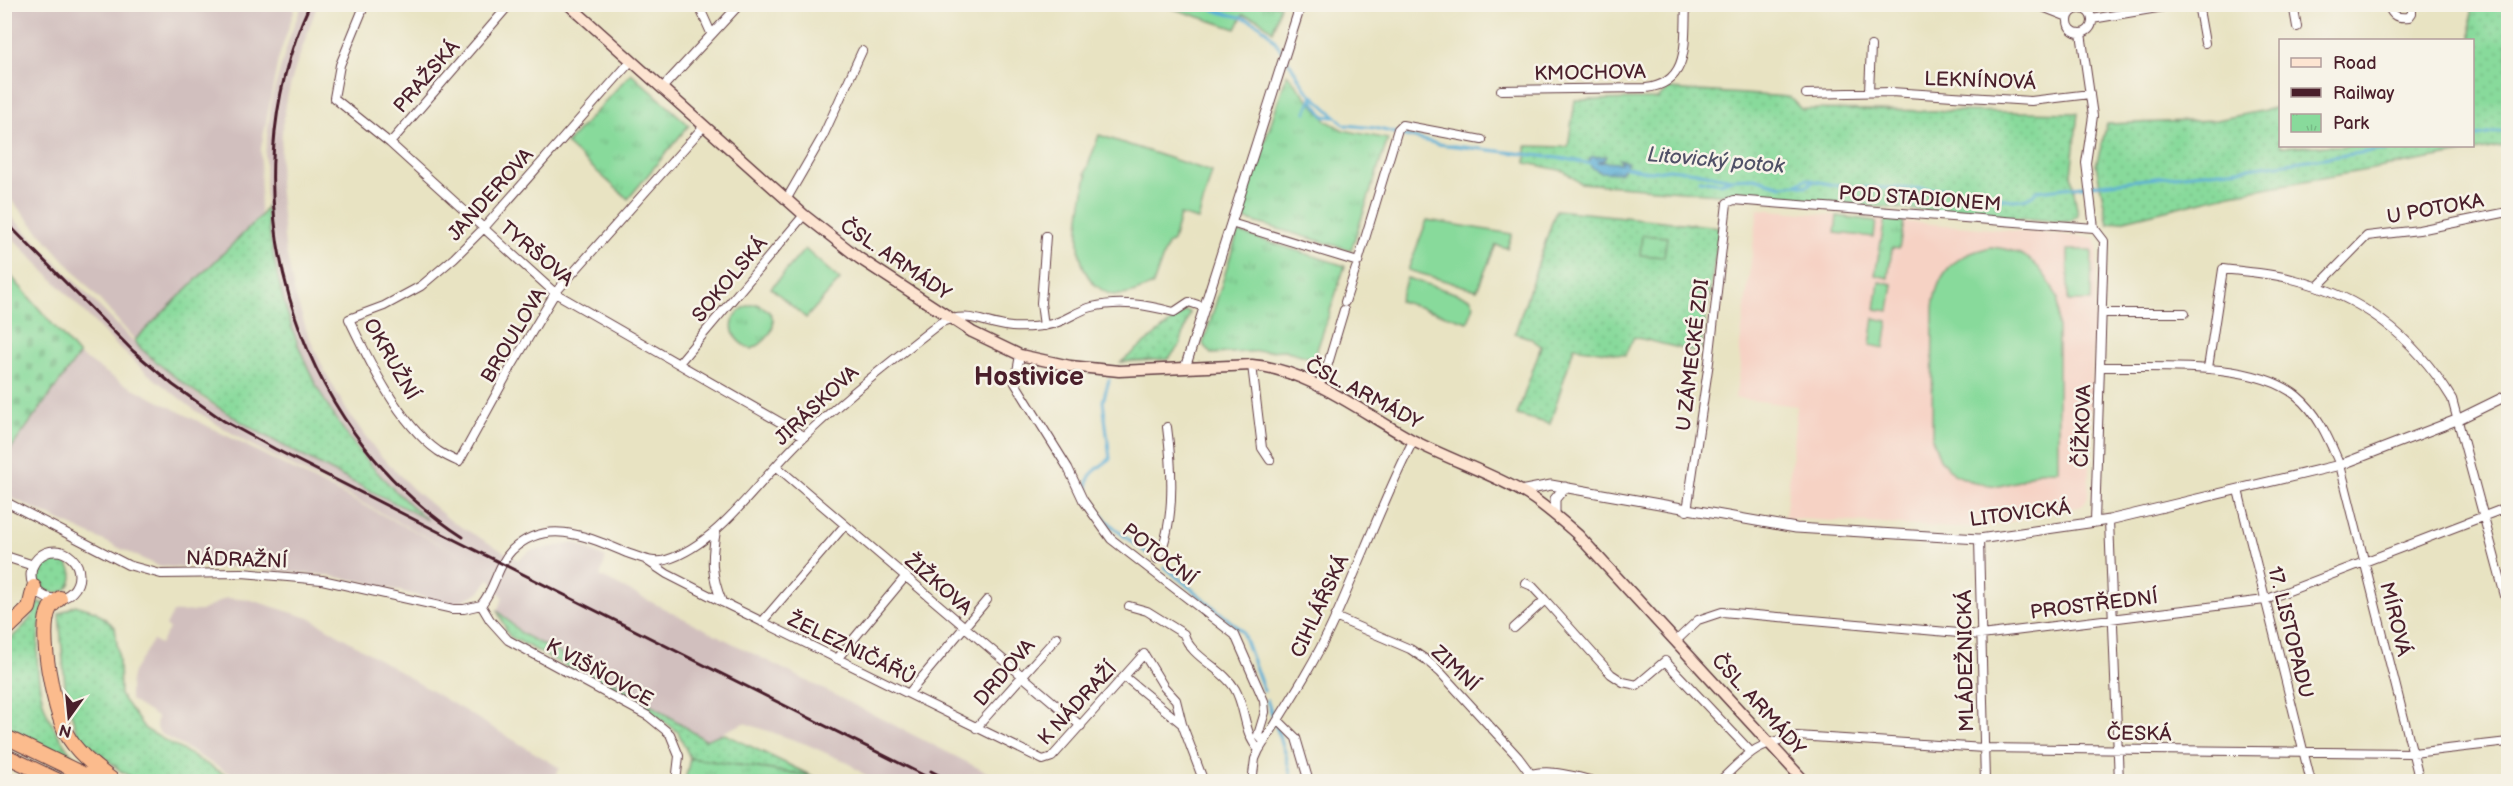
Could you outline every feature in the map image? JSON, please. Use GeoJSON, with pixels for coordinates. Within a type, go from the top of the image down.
{"type":"FeatureCollection","features":[{"type":"Feature","properties":{"kind":"highway"},"geometry":{"type":"LineString","coordinates":[[4,632],[29,608],[34,587]]}},
{"type":"Feature","properties":{"kind":"highway"},"geometry":{"type":"LineString","coordinates":[[60,598],[50,608],[46,621],[47,657],[57,712],[67,734],[78,750],[115,782]]}},
{"type":"Feature","properties":{"kind":"highway"},"geometry":{"type":"LineString","coordinates":[[4,736],[99,782]]}},
{"type":"Feature","properties":{"kind":"highway"},"geometry":{"type":"LineString","coordinates":[[4,754],[61,782]]}},
{"type":"Feature","properties":{"kind":"main road","name":"ČSL. ARMÁDY"},"geometry":{"type":"LineString","coordinates":[[568,4],[786,200],[838,243],[988,341],[1020,355],[1093,369],[1136,371],[1252,365],[1287,373],[1318,387],[1413,441],[1520,491],[1556,515],[1578,535],[1805,782]]}},
{"type":"Feature","properties":{"kind":"street","name":"TYRŠOVA"},"geometry":{"type":"LineString","coordinates":[[365,4],[340,65],[334,98],[390,143],[555,293],[804,436]]}},
{"type":"Feature","properties":{"kind":"street","name":"PRAŽSKÁ"},"geometry":{"type":"LineString","coordinates":[[390,143],[510,4]]}},
{"type":"Feature","properties":{"kind":"street"},"geometry":{"type":"LineString","coordinates":[[698,4],[711,33]]}},
{"type":"Feature","properties":{"kind":"street"},"geometry":{"type":"LineString","coordinates":[[662,88],[740,4]]}},
{"type":"Feature","properties":{"kind":"street"},"geometry":{"type":"LineString","coordinates":[[1185,368],[1301,4]]}},
{"type":"Feature","properties":{"kind":"street","name":"KMOCHOVA"},"geometry":{"type":"LineString","coordinates":[[1501,90],[1646,88],[1664,85],[1671,80],[1680,64],[1686,4]]}},
{"type":"Feature","properties":{"kind":"street"},"geometry":{"type":"LineString","coordinates":[[2035,4],[2068,17]]}},
{"type":"Feature","properties":{"kind":"street"},"geometry":{"type":"LineString","coordinates":[[2092,19],[2181,4]]}},
{"type":"Feature","properties":{"kind":"street"},"geometry":{"type":"LineString","coordinates":[[2198,4],[2205,43]]}},
{"type":"Feature","properties":{"kind":"street"},"geometry":{"type":"LineString","coordinates":[[2293,4],[2297,27]]}},
{"type":"Feature","properties":{"kind":"street"},"geometry":{"type":"LineString","coordinates":[[2388,4],[2392,15],[2398,18],[2409,17],[2412,13],[2412,4]]}},
{"type":"Feature","properties":{"kind":"street"},"geometry":{"type":"LineString","coordinates":[[2080,7],[2086,10],[2092,19],[2090,27],[2081,33],[2070,29],[2068,17],[2072,11],[2080,7]]}},
{"type":"Feature","properties":{"kind":"street"},"geometry":{"type":"LineString","coordinates":[[2081,33],[2093,127],[2086,160],[2086,172],[2094,228]]}},
{"type":"Feature","properties":{"kind":"street"},"geometry":{"type":"LineString","coordinates":[[1869,92],[1870,46]]}},
{"type":"Feature","properties":{"kind":"street"},"geometry":{"type":"LineString","coordinates":[[786,200],[823,136],[862,51]]}},
{"type":"Feature","properties":{"kind":"street","name":"JANDEROVA"},"geometry":{"type":"LineString","coordinates":[[350,319],[384,306],[421,286],[483,229],[631,61]]}},
{"type":"Feature","properties":{"kind":"street","name":"LEKNÍNOVÁ"},"geometry":{"type":"LineString","coordinates":[[1806,94],[1869,92],[2031,100],[2090,94]]}},
{"type":"Feature","properties":{"kind":"street"},"geometry":{"type":"LineString","coordinates":[[1231,223],[1358,262],[1398,129],[1404,124],[1482,140]]}},
{"type":"Feature","properties":{"kind":"street","name":"BROULOVA"},"geometry":{"type":"LineString","coordinates":[[459,462],[555,293],[704,126]]}},
{"type":"Feature","properties":{"kind":"street","name":"POD STADIONEM"},"geometry":{"type":"LineString","coordinates":[[1726,203],[1734,200],[2094,228]]}},
{"type":"Feature","properties":{"kind":"street","name":"U ZÁMECKÉ ZDI"},"geometry":{"type":"LineString","coordinates":[[1687,511],[1710,358],[1726,203]]}},
{"type":"Feature","properties":{"kind":"street","name":"U POTOKA"},"geometry":{"type":"LineString","coordinates":[[2318,286],[2367,236],[2419,230],[2508,212]]}},
{"type":"Feature","properties":{"kind":"street","name":"SOKOLSKÁ"},"geometry":{"type":"LineString","coordinates":[[679,363],[804,215]]}},
{"type":"Feature","properties":{"kind":"street","name":"ČÍŽKOVA"},"geometry":{"type":"LineString","coordinates":[[2094,228],[2104,241],[2095,522]]}},
{"type":"Feature","properties":{"kind":"street"},"geometry":{"type":"LineString","coordinates":[[1044,326],[1041,303],[1046,236]]}},
{"type":"Feature","properties":{"kind":"street"},"geometry":{"type":"LineString","coordinates":[[1318,387],[1327,367],[1356,268]]}},
{"type":"Feature","properties":{"kind":"street"},"geometry":{"type":"LineString","coordinates":[[2208,368],[2223,269],[2290,278],[2318,286],[2370,312],[2406,339],[2437,375],[2452,399],[2508,607]]}},
{"type":"Feature","properties":{"kind":"street"},"geometry":{"type":"LineString","coordinates":[[951,318],[976,318],[1011,327],[1044,326],[1091,307],[1132,303],[1174,312],[1189,302],[1204,307]]}},
{"type":"Feature","properties":{"kind":"street"},"geometry":{"type":"LineString","coordinates":[[2102,313],[2185,313]]}},
{"type":"Feature","properties":{"kind":"street","name":"JIRÁSKOVA"},"geometry":{"type":"LineString","coordinates":[[481,605],[488,597],[510,552],[524,541],[544,532],[575,535],[646,560],[664,561],[698,545],[716,531],[804,436],[872,375],[951,318]]}},
{"type":"Feature","properties":{"kind":"street","name":"OKRUŽNÍ"},"geometry":{"type":"LineString","coordinates":[[350,319],[370,363],[389,395],[417,430],[438,451],[459,462]]}},
{"type":"Feature","properties":{"kind":"street","name":"POTOČNÍ"},"geometry":{"type":"LineString","coordinates":[[1020,355],[1015,383],[1068,468],[1083,500],[1111,539],[1147,564],[1235,635],[1264,701],[1265,712],[1258,735],[1264,742]]}},
{"type":"Feature","properties":{"kind":"street"},"geometry":{"type":"LineString","coordinates":[[1252,365],[1262,448],[1270,460]]}},
{"type":"Feature","properties":{"kind":"street","name":"ČÍŽKOVA"},"geometry":{"type":"LineString","coordinates":[[2100,367],[2208,368],[2268,380],[2297,396],[2323,425],[2340,465]]}},
{"type":"Feature","properties":{"kind":"street","name":"LITOVICKÁ"},"geometry":{"type":"LineString","coordinates":[[1520,491],[1551,485],[1687,511],[1796,528],[1979,539],[2109,520],[2340,465],[2459,419],[2508,395]]}},
{"type":"Feature","properties":{"kind":"street"},"geometry":{"type":"LineString","coordinates":[[1157,559],[1164,545],[1170,507],[1171,473],[1167,427]]}},
{"type":"Feature","properties":{"kind":"street","name":"CIHLÁŘSKÁ"},"geometry":{"type":"LineString","coordinates":[[1252,782],[1255,759],[1259,750],[1312,662],[1335,617],[1388,492],[1413,441]]}},
{"type":"Feature","properties":{"kind":"street","name":"MÍROVÁ"},"geometry":{"type":"LineString","coordinates":[[2340,465],[2421,782]]}},
{"type":"Feature","properties":{"kind":"street","name":"ŽIŽKOVA"},"geometry":{"type":"LineString","coordinates":[[776,466],[1081,726]]}},
{"type":"Feature","properties":{"kind":"street"},"geometry":{"type":"LineString","coordinates":[[1556,515],[1555,499],[1565,487]]}},
{"type":"Feature","properties":{"kind":"street","name":"17. LISTOPADU"},"geometry":{"type":"LineString","coordinates":[[2238,490],[2311,782]]}},
{"type":"Feature","properties":{"kind":"street","name":"NÁDRAŽNÍ"},"geometry":{"type":"LineString","coordinates":[[4,501],[129,565],[161,574],[242,573],[322,580],[453,609],[481,605]]}},
{"type":"Feature","properties":{"kind":"street","name":"PROSTŘEDNÍ"},"geometry":{"type":"LineString","coordinates":[[1676,641],[1698,620],[1722,612],[1981,635],[2265,600],[2508,507]]}},
{"type":"Feature","properties":{"kind":"street"},"geometry":{"type":"LineString","coordinates":[[2109,520],[2119,782]]}},
{"type":"Feature","properties":{"kind":"street"},"geometry":{"type":"LineString","coordinates":[[762,622],[845,525]]}},
{"type":"Feature","properties":{"kind":"street"},"geometry":{"type":"LineString","coordinates":[[716,531],[712,558],[713,580],[722,602]]}},
{"type":"Feature","properties":{"kind":"street","name":"MLÁDEŽNICKÁ"},"geometry":{"type":"LineString","coordinates":[[1979,539],[1985,782]]}},
{"type":"Feature","properties":{"kind":"street"},"geometry":{"type":"LineString","coordinates":[[56,550],[70,555],[75,560],[79,574],[78,584],[72,592],[60,598],[45,597],[34,587],[31,580],[32,565],[41,554],[56,550]]}},
{"type":"Feature","properties":{"kind":"street"},"geometry":{"type":"LineString","coordinates":[[4,556],[32,565]]}},
{"type":"Feature","properties":{"kind":"street","name":"ŽELEZNIČÁŘŮ"},"geometry":{"type":"LineString","coordinates":[[646,560],[667,574],[722,602],[976,728],[1046,760]]}},
{"type":"Feature","properties":{"kind":"street"},"geometry":{"type":"LineString","coordinates":[[837,659],[906,576]]}},
{"type":"Feature","properties":{"kind":"street"},"geometry":{"type":"LineString","coordinates":[[1525,583],[1532,586],[1611,674],[1623,682],[1637,685],[1665,661],[1750,752]]}},
{"type":"Feature","properties":{"kind":"street"},"geometry":{"type":"LineString","coordinates":[[909,693],[987,600]]}},
{"type":"Feature","properties":{"kind":"street"},"geometry":{"type":"LineString","coordinates":[[1514,628],[1545,600]]}},
{"type":"Feature","properties":{"kind":"street","name":"K VIŠŇOVCE"},"geometry":{"type":"LineString","coordinates":[[481,605],[508,640],[648,716],[670,734],[679,756],[676,782]]}},
{"type":"Feature","properties":{"kind":"street"},"geometry":{"type":"LineString","coordinates":[[1130,606],[1147,611],[1185,634],[1186,642],[1223,675],[1235,689],[1251,741],[1259,750]]}},
{"type":"Feature","properties":{"kind":"street","name":"ZIMNÍ"},"geometry":{"type":"LineString","coordinates":[[1335,617],[1410,649],[1425,659],[1497,733],[1530,773]]}},
{"type":"Feature","properties":{"kind":"street","name":"DRDOVA"},"geometry":{"type":"LineString","coordinates":[[976,728],[1057,637]]}},
{"type":"Feature","properties":{"kind":"street","name":"K NÁDRAŽÍ"},"geometry":{"type":"LineString","coordinates":[[1046,760],[1081,726],[1144,654],[1164,687],[1176,700],[1182,724]]}},
{"type":"Feature","properties":{"kind":"street"},"geometry":{"type":"LineString","coordinates":[[1125,677],[1182,724],[1204,782]]}},
{"type":"Feature","properties":{"kind":"street"},"geometry":{"type":"LineString","coordinates":[[1277,721],[1296,738],[1309,782]]}},
{"type":"Feature","properties":{"kind":"street","name":"ČESKÁ"},"geometry":{"type":"LineString","coordinates":[[1719,782],[1750,752],[1768,742],[1797,736],[1984,748],[2414,753],[2508,742]]}},
{"type":"Feature","properties":{"kind":"street"},"geometry":{"type":"LineString","coordinates":[[1510,782],[1530,773],[1542,771],[1558,772],[1598,782]]}},
{"type":"Feature","properties":{"kind":"shaded area"},"geometry":{"type":"Polygon","coordinates":[[[4,5],[296,5],[278,60],[261,148],[260,217],[135,340],[5,193],[4,5]]]}},
{"type":"Feature","properties":{"kind":"shaded area"},"geometry":{"type":"Polygon","coordinates":[[[302,5],[317,5],[286,101],[279,183],[285,246],[294,291],[307,332],[324,370],[347,411],[378,453],[413,489],[451,521],[518,560],[530,551],[575,543],[606,558],[600,576],[1004,781],[873,781],[848,763],[806,744],[744,723],[706,740],[624,687],[522,634],[497,610],[503,598],[490,578],[480,592],[453,605],[361,581],[323,575],[185,563],[182,568],[158,566],[5,495],[5,457],[79,355],[119,381],[469,559],[246,442],[196,411],[147,373],[115,344],[5,230],[5,210],[156,363],[204,400],[278,443],[425,518],[367,463],[335,418],[311,377],[280,295],[266,207],[265,155],[272,98],[289,39],[302,5]]]}},
{"type":"Feature","properties":{"kind":"shaded area"},"geometry":{"type":"Polygon","coordinates":[[[1758,209],[2095,238],[2097,248],[2088,497],[2082,506],[1990,526],[1953,528],[1785,518],[1797,406],[1735,398],[1741,366],[1739,352],[1758,209]]]}},
{"type":"Feature","properties":{"kind":"shaded area"},"geometry":{"type":"Polygon","coordinates":[[[226,598],[251,600],[312,619],[560,768],[553,780],[555,781],[242,781],[160,733],[156,726],[157,717],[130,700],[133,672],[153,640],[160,644],[169,629],[166,626],[173,612],[201,611],[226,598]]]}},
{"type":"Feature","properties":{"kind":"green space"},"geometry":{"type":"Polygon","coordinates":[[[1162,5],[1280,5],[1273,31],[1258,19],[1243,15],[1236,29],[1162,5]]]}},
{"type":"Feature","properties":{"kind":"green space"},"geometry":{"type":"Polygon","coordinates":[[[2471,5],[2508,5],[2508,145],[2231,194],[2108,224],[2096,165],[2107,124],[2217,120],[2279,107],[2279,147],[2474,147],[2474,39],[2471,39],[2471,5]]]}},
{"type":"Feature","properties":{"kind":"green space"},"geometry":{"type":"Polygon","coordinates":[[[631,73],[689,125],[628,199],[566,144],[631,73]]]}},
{"type":"Feature","properties":{"kind":"green space"},"geometry":{"type":"Polygon","coordinates":[[[1287,74],[1327,121],[1343,130],[1388,139],[1351,250],[1240,218],[1287,74]]]}},
{"type":"Feature","properties":{"kind":"green space"},"geometry":{"type":"Polygon","coordinates":[[[1669,89],[1789,97],[1801,109],[2078,113],[2071,174],[2078,215],[2069,222],[1580,183],[1564,171],[1526,163],[1526,146],[1568,147],[1575,100],[1657,99],[1669,89]]]}},
{"type":"Feature","properties":{"kind":"green space"},"geometry":{"type":"Polygon","coordinates":[[[1099,135],[1212,172],[1198,220],[1180,215],[1173,241],[1167,245],[1153,285],[1126,294],[1111,294],[1098,287],[1088,277],[1079,250],[1080,219],[1087,175],[1085,174],[1099,135]]]}},
{"type":"Feature","properties":{"kind":"green space"},"geometry":{"type":"Polygon","coordinates":[[[266,207],[283,299],[314,381],[335,418],[361,454],[392,488],[428,520],[240,421],[170,373],[138,346],[135,340],[260,217],[266,207]]]}},
{"type":"Feature","properties":{"kind":"green space"},"geometry":{"type":"Polygon","coordinates":[[[1556,210],[1720,227],[1700,353],[1634,337],[1625,355],[1574,347],[1550,424],[1517,415],[1541,346],[1530,338],[1515,333],[1556,210]]]}},
{"type":"Feature","properties":{"kind":"green space"},"geometry":{"type":"Polygon","coordinates":[[[1837,216],[1876,221],[1874,237],[1835,233],[1837,216]]]}},
{"type":"Feature","properties":{"kind":"green space"},"geometry":{"type":"Polygon","coordinates":[[[1885,219],[1904,222],[1899,249],[1892,248],[1888,278],[1875,275],[1885,219]]]}},
{"type":"Feature","properties":{"kind":"green space"},"geometry":{"type":"Polygon","coordinates":[[[1427,220],[1512,234],[1507,248],[1496,245],[1477,290],[1408,270],[1427,220]]]}},
{"type":"Feature","properties":{"kind":"green space"},"geometry":{"type":"Polygon","coordinates":[[[1238,232],[1345,266],[1314,359],[1284,350],[1211,354],[1203,344],[1238,232]]]}},
{"type":"Feature","properties":{"kind":"green space"},"geometry":{"type":"Polygon","coordinates":[[[1642,235],[1667,237],[1664,257],[1640,255],[1642,235]]]}},
{"type":"Feature","properties":{"kind":"green space"},"geometry":{"type":"Polygon","coordinates":[[[1991,247],[2015,252],[2032,262],[2046,277],[2058,298],[2058,470],[2038,471],[2019,481],[1999,486],[1974,483],[1954,474],[1940,459],[1932,438],[1935,294],[1950,266],[1967,255],[1991,247]]]}},
{"type":"Feature","properties":{"kind":"green space"},"geometry":{"type":"Polygon","coordinates":[[[805,249],[840,280],[806,318],[771,288],[805,249]]]}},
{"type":"Feature","properties":{"kind":"green space"},"geometry":{"type":"Polygon","coordinates":[[[2068,250],[2092,250],[2091,301],[2068,301],[2068,250]]]}},
{"type":"Feature","properties":{"kind":"green space"},"geometry":{"type":"Polygon","coordinates":[[[5,269],[79,355],[5,457],[5,269]]]}},
{"type":"Feature","properties":{"kind":"green space"},"geometry":{"type":"Polygon","coordinates":[[[1407,278],[1470,298],[1474,305],[1468,322],[1399,301],[1407,278]]]}},
{"type":"Feature","properties":{"kind":"green space"},"geometry":{"type":"Polygon","coordinates":[[[1879,282],[1893,284],[1889,311],[1875,309],[1879,282]]]}},
{"type":"Feature","properties":{"kind":"green space"},"geometry":{"type":"Polygon","coordinates":[[[756,304],[771,314],[773,326],[766,339],[752,349],[736,338],[733,324],[740,311],[756,304]]]}},
{"type":"Feature","properties":{"kind":"green space"},"geometry":{"type":"Polygon","coordinates":[[[1185,311],[1190,312],[1180,345],[1168,359],[1121,362],[1185,311]]]}},
{"type":"Feature","properties":{"kind":"green space"},"geometry":{"type":"Polygon","coordinates":[[[1874,318],[1888,321],[1884,348],[1870,345],[1874,318]]]}},
{"type":"Feature","properties":{"kind":"green space"},"geometry":{"type":"Polygon","coordinates":[[[55,559],[67,564],[72,576],[67,588],[55,593],[43,588],[38,576],[43,564],[55,559]]]}},
{"type":"Feature","properties":{"kind":"green space"},"geometry":{"type":"Polygon","coordinates":[[[39,602],[46,605],[39,631],[38,647],[41,694],[50,720],[75,759],[5,728],[5,643],[25,625],[39,602]]]}},
{"type":"Feature","properties":{"kind":"green space"},"geometry":{"type":"Polygon","coordinates":[[[75,605],[95,611],[115,627],[120,695],[145,729],[236,781],[139,781],[122,772],[78,735],[66,697],[59,614],[75,605]]]}},
{"type":"Feature","properties":{"kind":"green space"},"geometry":{"type":"Polygon","coordinates":[[[497,610],[522,634],[621,685],[705,740],[723,733],[812,776],[690,758],[678,732],[651,712],[509,636],[497,610]]]}},
{"type":"Feature","properties":{"kind":"green space"},"geometry":{"type":"Polygon","coordinates":[[[690,758],[812,776],[823,781],[685,781],[690,758]]]}},
{"type":"Feature","properties":{"kind":"water"},"geometry":{"type":"Polygon","coordinates":[[[1606,156],[1604,160],[1597,162],[1621,163],[1619,159],[1628,162],[1620,173],[1600,172],[1591,167],[1589,161],[1591,157],[1606,156]]]}},
{"type":"Feature","properties":{"kind":"waterway","name":"Litovický potok"},"geometry":{"type":"LineString","coordinates":[[1205,4],[1217,11],[1248,19],[1259,25],[1271,36],[1283,53]]}},
{"type":"Feature","properties":{"kind":"waterway","name":"Litovický potok"},"geometry":{"type":"LineString","coordinates":[[1287,59],[1306,89],[1345,125],[1375,128],[1438,144],[1592,164]]}},
{"type":"Feature","properties":{"kind":"waterway"},"geometry":{"type":"LineString","coordinates":[[1313,96],[1313,101],[1324,116],[1334,117]]}},
{"type":"Feature","properties":{"kind":"waterway"},"geometry":{"type":"LineString","coordinates":[[1306,112],[1312,97]]}},
{"type":"Feature","properties":{"kind":"waterway","name":"Litovický potok"},"geometry":{"type":"LineString","coordinates":[[2474,137],[2508,130]]}},
{"type":"Feature","properties":{"kind":"waterway","name":"Litovický potok"},"geometry":{"type":"LineString","coordinates":[[1622,166],[1651,172],[1669,169],[1731,179],[1754,178],[1782,186],[1797,184],[1806,179],[1843,187],[1947,189],[1959,196],[1978,194],[2019,200],[2037,191],[2248,168],[2406,147]]}},
{"type":"Feature","properties":{"kind":"waterway"},"geometry":{"type":"LineString","coordinates":[[1699,180],[1720,183],[1729,180]]}},
{"type":"Feature","properties":{"kind":"waterway"},"geometry":{"type":"LineString","coordinates":[[1796,184],[1806,186],[1813,182]]}},
{"type":"Feature","properties":{"kind":"waterway"},"geometry":{"type":"LineString","coordinates":[[1109,380],[1103,401],[1110,459],[1091,475],[1088,488],[1091,499],[1107,521],[1147,553]]}},
{"type":"Feature","properties":{"kind":"waterway"},"geometry":{"type":"LineString","coordinates":[[1165,567],[1242,631],[1264,691]]}},
{"type":"Feature","properties":{"kind":"waterway"},"geometry":{"type":"LineString","coordinates":[[1267,700],[1286,755],[1292,782]]}},
{"type":"Feature","properties":{"kind":"railway"},"geometry":{"type":"LineString","coordinates":[[310,4],[285,76],[273,150],[275,225],[290,299],[316,369],[354,433],[404,490],[463,537]]}},
{"type":"Feature","properties":{"kind":"railway"},"geometry":{"type":"LineString","coordinates":[[4,220],[133,351],[173,385],[224,421],[423,524],[937,782]]}},
{"type":"Feature","properties":{"kind":"railway"},"geometry":{"type":"LineString","coordinates":[[931,771],[952,782]]}},
{"type":"Feature","properties":{"kind":"district","name":"Hostivice"},"geometry":{"type":"Point","coordinates":[1029,376]}}]}
